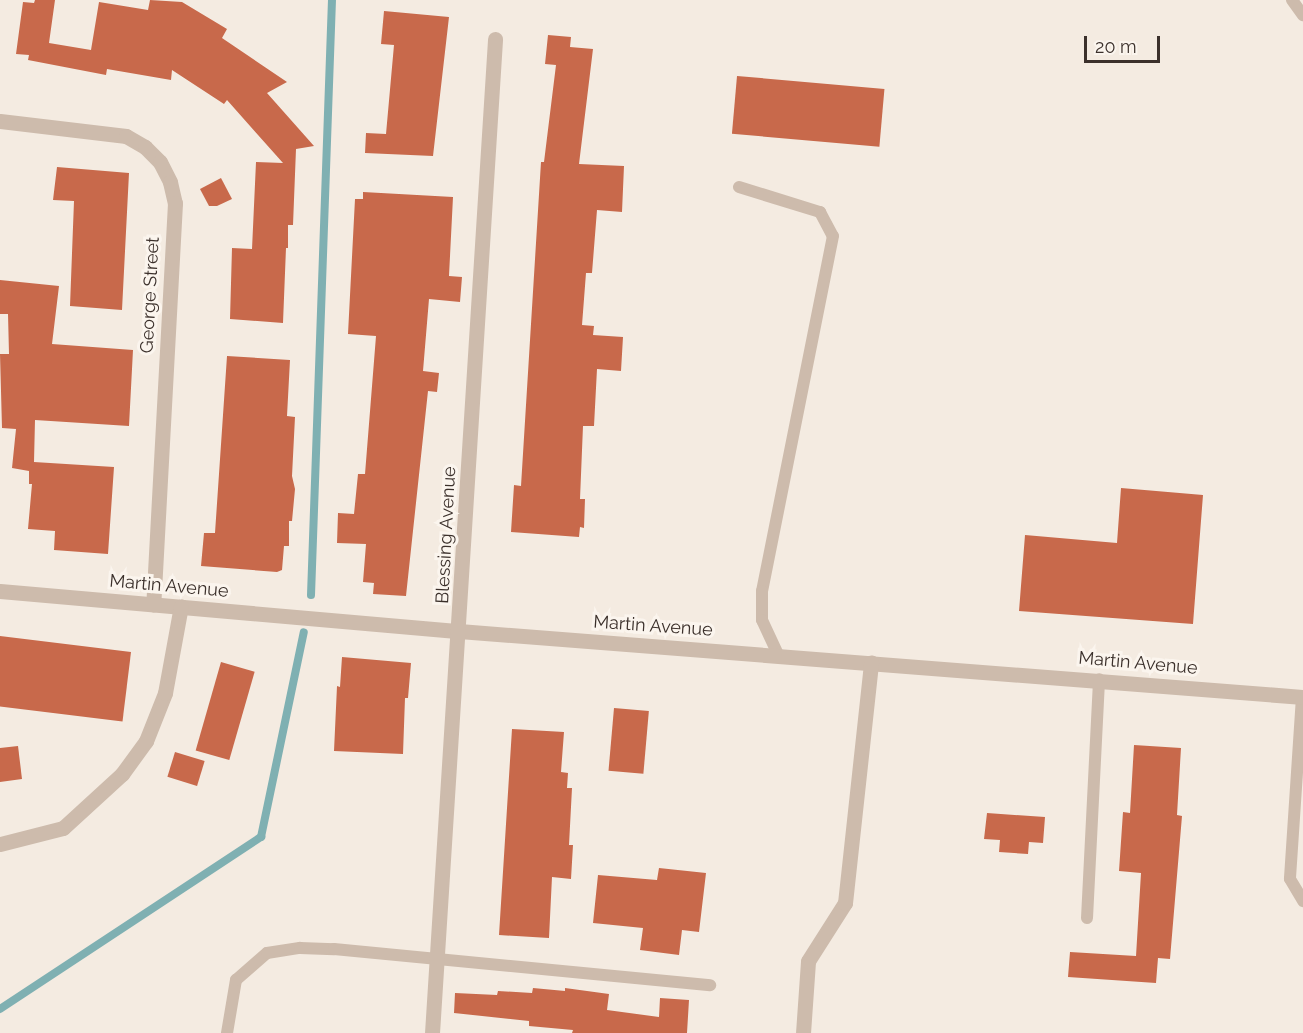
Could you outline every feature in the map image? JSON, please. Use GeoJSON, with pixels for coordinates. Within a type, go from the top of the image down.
{"type":"FeatureCollection","features":[{"type":"Feature","properties":{"kind":"street","name":"Blessing Avenue"},"geometry":{"type":"LineString","coordinates":[[432,1033],[495,39]]}},
{"type":"Feature","properties":{"kind":"street","name":"George Street"},"geometry":{"type":"LineString","coordinates":[[0,121],[126,136],[145,147],[160,162],[170,182],[175,203],[153,604]]}},
{"type":"Feature","properties":{"kind":"street","name":"Martin Avenue"},"geometry":{"type":"LineString","coordinates":[[0,591],[459,631],[1099,679],[1303,697]]}},
{"type":"Feature","properties":{"kind":"street"},"geometry":{"type":"LineString","coordinates":[[0,844],[63,828],[122,774],[146,741],[165,693],[181,606]]}},
{"type":"Feature","properties":{"kind":"street"},"geometry":{"type":"LineString","coordinates":[[803,1033],[808,961],[845,903],[871,662]]}},
{"type":"Feature","properties":{"kind":"lane"},"geometry":{"type":"LineString","coordinates":[[1292,0],[1303,15]]}},
{"type":"Feature","properties":{"kind":"lane"},"geometry":{"type":"LineString","coordinates":[[739,187],[820,212],[833,236],[762,591],[762,620],[778,655]]}},
{"type":"Feature","properties":{"kind":"lane"},"geometry":{"type":"LineString","coordinates":[[1087,918],[1099,679]]}},
{"type":"Feature","properties":{"kind":"lane"},"geometry":{"type":"LineString","coordinates":[[1303,697],[1290,879],[1303,901]]}},
{"type":"Feature","properties":{"kind":"lane"},"geometry":{"type":"LineString","coordinates":[[227,1033],[236,980],[267,953],[300,948],[334,949],[710,985]]}},
{"type":"Feature","properties":{"kind":"building"},"geometry":{"type":"Polygon","coordinates":[[[35,0],[55,0],[49,43],[91,50],[99,2],[148,10],[150,0],[182,2],[227,29],[222,38],[287,82],[267,93],[314,146],[296,149],[293,225],[288,225],[283,323],[230,319],[232,248],[252,249],[256,162],[283,163],[227,100],[224,104],[172,70],[171,80],[107,69],[106,75],[28,60],[29,55],[16,54],[23,2],[34,3],[35,0]]]}},
{"type":"Feature","properties":{"kind":"building"},"geometry":{"type":"Polygon","coordinates":[[[384,11],[449,17],[433,156],[365,153],[366,133],[386,134],[394,45],[381,44],[384,11]]]}},
{"type":"Feature","properties":{"kind":"building"},"geometry":{"type":"Polygon","coordinates":[[[548,35],[571,37],[570,47],[593,49],[579,164],[624,166],[622,212],[597,210],[592,273],[586,273],[582,325],[594,326],[593,335],[623,337],[621,371],[597,369],[594,426],[583,426],[580,499],[585,499],[584,528],[580,527],[579,537],[511,532],[514,485],[521,486],[541,162],[544,162],[556,65],[545,64],[548,35]]]}},
{"type":"Feature","properties":{"kind":"building"},"geometry":{"type":"Polygon","coordinates":[[[737,76],[884,89],[879,147],[732,134],[737,76]]]}},
{"type":"Feature","properties":{"kind":"building"},"geometry":{"type":"Polygon","coordinates":[[[57,167],[129,173],[122,310],[70,306],[74,201],[53,200],[57,167]]]}},
{"type":"Feature","properties":{"kind":"building"},"geometry":{"type":"Polygon","coordinates":[[[221,178],[232,199],[217,206],[209,206],[200,189],[221,178]]]}},
{"type":"Feature","properties":{"kind":"building"},"geometry":{"type":"Polygon","coordinates":[[[363,192],[453,197],[449,276],[462,277],[460,302],[429,299],[423,371],[439,373],[437,392],[428,391],[406,596],[373,594],[374,583],[363,582],[366,544],[337,543],[338,513],[354,514],[358,474],[365,474],[376,336],[348,334],[355,199],[363,199],[363,192]]]}},
{"type":"Feature","properties":{"kind":"building"},"geometry":{"type":"Polygon","coordinates":[[[0,280],[59,286],[52,344],[133,350],[129,426],[35,420],[34,462],[114,467],[108,554],[54,550],[55,531],[28,529],[32,484],[29,484],[29,471],[12,468],[16,429],[2,428],[0,354],[9,354],[8,314],[0,314],[0,280]]]}},
{"type":"Feature","properties":{"kind":"building"},"geometry":{"type":"Polygon","coordinates":[[[227,356],[290,360],[287,416],[295,417],[292,476],[295,489],[292,521],[289,521],[289,546],[284,546],[282,570],[277,572],[201,566],[204,533],[215,533],[227,356]]]}},
{"type":"Feature","properties":{"kind":"building"},"geometry":{"type":"Polygon","coordinates":[[[1121,488],[1203,495],[1193,624],[1019,611],[1025,535],[1117,543],[1121,488]]]}},
{"type":"Feature","properties":{"kind":"building"},"geometry":{"type":"Polygon","coordinates":[[[0,636],[131,652],[122,722],[0,707],[0,636]]]}},
{"type":"Feature","properties":{"kind":"building"},"geometry":{"type":"Polygon","coordinates":[[[342,657],[411,663],[408,698],[405,698],[403,754],[334,751],[337,686],[340,687],[342,657]]]}},
{"type":"Feature","properties":{"kind":"building"},"geometry":{"type":"Polygon","coordinates":[[[221,662],[255,672],[229,760],[196,750],[221,662]]]}},
{"type":"Feature","properties":{"kind":"building"},"geometry":{"type":"Polygon","coordinates":[[[614,708],[649,711],[643,774],[609,771],[614,708]]]}},
{"type":"Feature","properties":{"kind":"building"},"geometry":{"type":"Polygon","coordinates":[[[512,729],[564,732],[561,772],[568,773],[567,788],[572,788],[569,845],[573,845],[571,879],[552,877],[549,938],[499,935],[512,729]]]}},
{"type":"Feature","properties":{"kind":"building"},"geometry":{"type":"Polygon","coordinates":[[[1134,745],[1181,748],[1177,815],[1182,816],[1170,959],[1158,958],[1156,983],[1068,977],[1070,952],[1136,956],[1141,873],[1119,871],[1123,812],[1130,813],[1134,745]]]}},
{"type":"Feature","properties":{"kind":"building"},"geometry":{"type":"Polygon","coordinates":[[[18,746],[22,779],[0,782],[0,748],[18,746]]]}},
{"type":"Feature","properties":{"kind":"building"},"geometry":{"type":"Polygon","coordinates":[[[175,752],[205,761],[197,786],[167,777],[175,752]]]}},
{"type":"Feature","properties":{"kind":"building"},"geometry":{"type":"Polygon","coordinates":[[[987,813],[1045,817],[1043,843],[1029,842],[1028,854],[999,852],[1000,840],[984,839],[987,813]]]}},
{"type":"Feature","properties":{"kind":"building"},"geometry":{"type":"Polygon","coordinates":[[[659,868],[706,873],[699,932],[682,930],[679,955],[640,950],[643,928],[593,923],[598,875],[657,880],[659,868]]]}},
{"type":"Feature","properties":{"kind":"building"},"geometry":{"type":"Polygon","coordinates":[[[533,988],[565,991],[565,988],[609,994],[607,1010],[659,1017],[660,998],[689,1000],[687,1033],[572,1033],[573,1030],[529,1026],[529,1021],[454,1013],[455,993],[497,995],[498,991],[532,993],[533,988]]]}},
{"type":"Feature","properties":{"kind":"waterway"},"geometry":{"type":"LineString","coordinates":[[311,595],[332,0]]}},
{"type":"Feature","properties":{"kind":"waterway"},"geometry":{"type":"LineString","coordinates":[[0,1009],[261,837],[304,632]]}}]}
